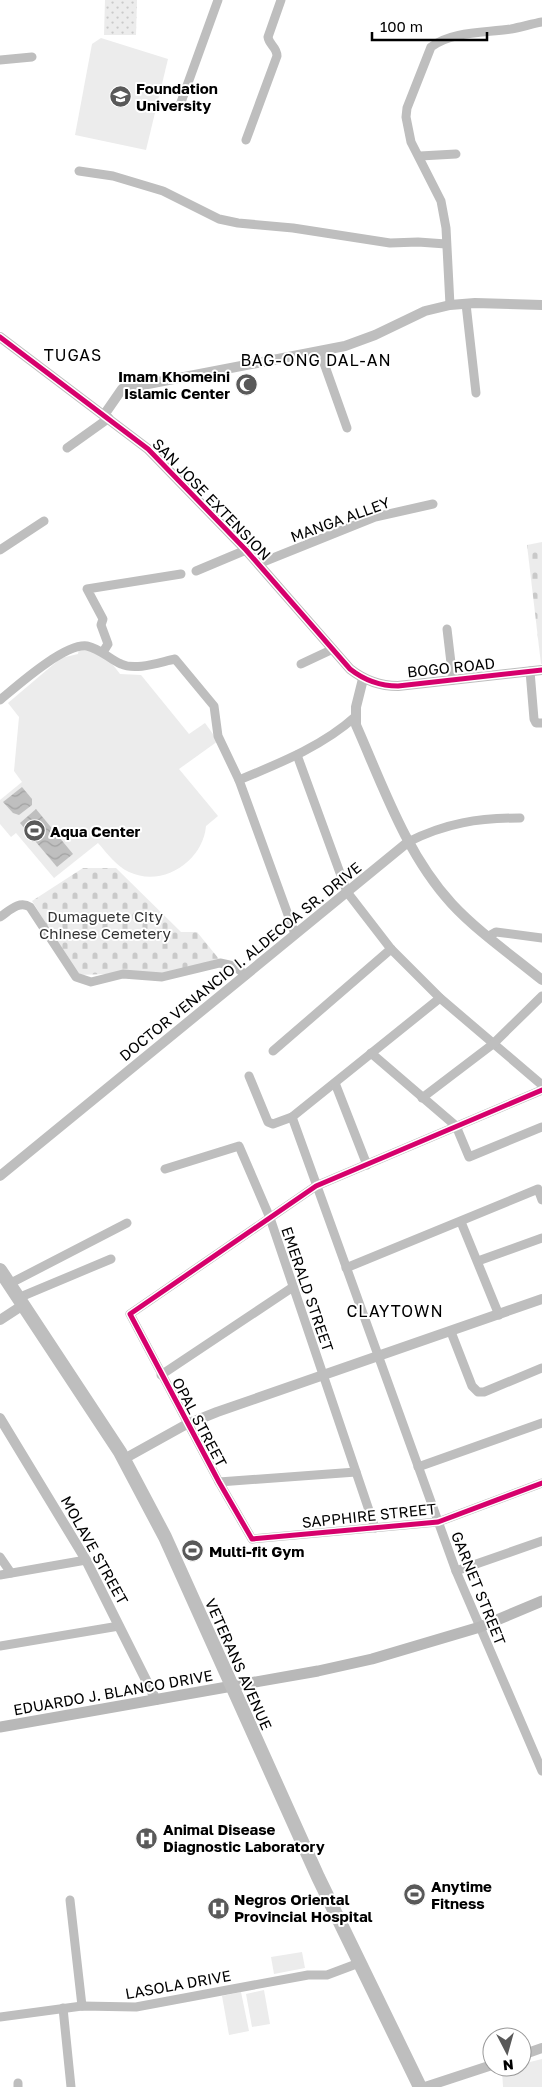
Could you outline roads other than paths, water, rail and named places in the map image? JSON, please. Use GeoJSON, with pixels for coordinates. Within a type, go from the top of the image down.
{"type":"FeatureCollection","features":[{"type":"Feature","properties":{"kind":"highway","name":"VETERANS AVENUE"},"geometry":{"type":"LineString","coordinates":[[0,1270],[124,1459],[164,1537],[318,1877],[420,2087]]}},
{"type":"Feature","properties":{"kind":"main road","name":"EDUARDO J. BLANCO DRIVE"},"geometry":{"type":"LineString","coordinates":[[0,1727],[232,1687],[372,1659],[480,1628],[542,1601]]}},
{"type":"Feature","properties":{"kind":"street"},"geometry":{"type":"LineString","coordinates":[[180,105],[218,0]]}},
{"type":"Feature","properties":{"kind":"street"},"geometry":{"type":"LineString","coordinates":[[246,140],[277,56],[275,47],[269,42],[268,37],[281,0]]}},
{"type":"Feature","properties":{"kind":"street"},"geometry":{"type":"LineString","coordinates":[[450,305],[446,228],[441,201],[420,156],[411,142],[406,117],[407,108],[431,47],[448,38],[542,22]]}},
{"type":"Feature","properties":{"kind":"street"},"geometry":{"type":"LineString","coordinates":[[0,60],[32,57]]}},
{"type":"Feature","properties":{"kind":"street"},"geometry":{"type":"LineString","coordinates":[[420,156],[456,154]]}},
{"type":"Feature","properties":{"kind":"street"},"geometry":{"type":"LineString","coordinates":[[79,172],[107,175],[156,189],[219,219],[238,223],[293,228],[390,243],[446,244]]}},
{"type":"Feature","properties":{"kind":"street"},"geometry":{"type":"LineString","coordinates":[[466,304],[476,393]]}},
{"type":"Feature","properties":{"kind":"street"},"geometry":{"type":"LineString","coordinates":[[67,448],[107,416],[122,389],[320,352],[375,335],[426,311],[450,305],[542,305]]}},
{"type":"Feature","properties":{"kind":"street","name":"SAN JOSE EXTENSION"},"geometry":{"type":"LineString","coordinates":[[0,337],[107,416],[148,449],[246,550],[350,668],[363,679]]}},
{"type":"Feature","properties":{"kind":"street"},"geometry":{"type":"LineString","coordinates":[[320,352],[347,428]]}},
{"type":"Feature","properties":{"kind":"street","name":"MANGA ALLEY"},"geometry":{"type":"LineString","coordinates":[[258,564],[375,517],[433,504]]}},
{"type":"Feature","properties":{"kind":"street"},"geometry":{"type":"LineString","coordinates":[[0,550],[44,520]]}},
{"type":"Feature","properties":{"kind":"street"},"geometry":{"type":"LineString","coordinates":[[196,572],[246,550]]}},
{"type":"Feature","properties":{"kind":"street"},"geometry":{"type":"LineString","coordinates":[[103,652],[108,644],[101,625],[103,619],[87,589],[181,574]]}},
{"type":"Feature","properties":{"kind":"street"},"geometry":{"type":"LineString","coordinates":[[447,629],[453,680]]}},
{"type":"Feature","properties":{"kind":"street"},"geometry":{"type":"LineString","coordinates":[[0,700],[41,667],[72,648],[87,646],[103,652],[122,665],[137,666],[175,659],[214,706],[218,736],[239,780],[295,934]]}},
{"type":"Feature","properties":{"kind":"street"},"geometry":{"type":"LineString","coordinates":[[301,664],[333,649]]}},
{"type":"Feature","properties":{"kind":"street","name":"BOGO ROAD"},"geometry":{"type":"LineString","coordinates":[[363,679],[387,686],[542,670]]}},
{"type":"Feature","properties":{"kind":"street"},"geometry":{"type":"LineString","coordinates":[[530,671],[534,719],[536,723],[542,723]]}},
{"type":"Feature","properties":{"kind":"street"},"geometry":{"type":"LineString","coordinates":[[363,679],[358,695],[356,725],[408,842],[431,878],[453,905],[542,980]]}},
{"type":"Feature","properties":{"kind":"street"},"geometry":{"type":"LineString","coordinates":[[239,780],[297,755],[343,728],[356,716]]}},
{"type":"Feature","properties":{"kind":"street"},"geometry":{"type":"LineString","coordinates":[[297,755],[347,892],[390,949],[440,998],[493,1044],[540,1080]]}},
{"type":"Feature","properties":{"kind":"street","name":"DOCTOR VENANCIO I. ALDECOA SR. DRIVE"},"geometry":{"type":"LineString","coordinates":[[0,1176],[408,842],[439,828],[456,823],[494,818],[520,818]]}},
{"type":"Feature","properties":{"kind":"street"},"geometry":{"type":"LineString","coordinates":[[0,917],[18,905],[28,905],[76,976],[91,982],[123,974],[162,977],[220,963],[234,966],[246,975]]}},
{"type":"Feature","properties":{"kind":"street"},"geometry":{"type":"LineString","coordinates":[[488,936],[496,932],[542,938]]}},
{"type":"Feature","properties":{"kind":"street"},"geometry":{"type":"LineString","coordinates":[[273,1051],[390,949]]}},
{"type":"Feature","properties":{"kind":"street"},"geometry":{"type":"LineString","coordinates":[[422,1098],[493,1044],[542,996]]}},
{"type":"Feature","properties":{"kind":"street"},"geometry":{"type":"LineString","coordinates":[[249,1076],[268,1122],[273,1124],[292,1117],[440,998]]}},
{"type":"Feature","properties":{"kind":"street"},"geometry":{"type":"LineString","coordinates":[[371,1053],[456,1126],[469,1157],[542,1127]]}},
{"type":"Feature","properties":{"kind":"street"},"geometry":{"type":"LineString","coordinates":[[335,1083],[367,1164]]}},
{"type":"Feature","properties":{"kind":"street"},"geometry":{"type":"LineString","coordinates":[[270,1218],[316,1186],[542,1090]]}},
{"type":"Feature","properties":{"kind":"street","name":"GARNET STREET"},"geometry":{"type":"LineString","coordinates":[[292,1117],[456,1572],[542,1771]]}},
{"type":"Feature","properties":{"kind":"street","name":"EMERALD STREET"},"geometry":{"type":"LineString","coordinates":[[165,1169],[239,1146],[270,1218],[375,1528]]}},
{"type":"Feature","properties":{"kind":"street"},"geometry":{"type":"LineString","coordinates":[[346,1268],[461,1222],[538,1188],[542,1200]]}},
{"type":"Feature","properties":{"kind":"street","name":"OPAL STREET"},"geometry":{"type":"LineString","coordinates":[[252,1539],[187,1424],[130,1314],[270,1218]]}},
{"type":"Feature","properties":{"kind":"street"},"geometry":{"type":"LineString","coordinates":[[461,1222],[499,1315]]}},
{"type":"Feature","properties":{"kind":"street"},"geometry":{"type":"LineString","coordinates":[[9,1284],[127,1223]]}},
{"type":"Feature","properties":{"kind":"street"},"geometry":{"type":"LineString","coordinates":[[478,1261],[542,1238]]}},
{"type":"Feature","properties":{"kind":"street"},"geometry":{"type":"LineString","coordinates":[[0,1320],[21,1302],[111,1259]]}},
{"type":"Feature","properties":{"kind":"street"},"geometry":{"type":"LineString","coordinates":[[161,1375],[293,1287]]}},
{"type":"Feature","properties":{"kind":"street"},"geometry":{"type":"LineString","coordinates":[[124,1459],[187,1424],[324,1374],[451,1332],[542,1299]]}},
{"type":"Feature","properties":{"kind":"street"},"geometry":{"type":"LineString","coordinates":[[451,1332],[472,1386],[478,1392],[484,1392],[542,1368]]}},
{"type":"Feature","properties":{"kind":"street","name":"MOLAVE STREET"},"geometry":{"type":"LineString","coordinates":[[0,1418],[86,1560],[156,1700]]}},
{"type":"Feature","properties":{"kind":"street"},"geometry":{"type":"LineString","coordinates":[[418,1467],[542,1423]]}},
{"type":"Feature","properties":{"kind":"street"},"geometry":{"type":"LineString","coordinates":[[219,1482],[356,1472]]}},
{"type":"Feature","properties":{"kind":"street","name":"SAPPHIRE STREET"},"geometry":{"type":"LineString","coordinates":[[252,1539],[438,1522],[542,1483]]}},
{"type":"Feature","properties":{"kind":"street"},"geometry":{"type":"LineString","coordinates":[[456,1572],[542,1541]]}},
{"type":"Feature","properties":{"kind":"street"},"geometry":{"type":"LineString","coordinates":[[0,1557],[11,1573]]}},
{"type":"Feature","properties":{"kind":"street"},"geometry":{"type":"LineString","coordinates":[[0,1575],[86,1560]]}},
{"type":"Feature","properties":{"kind":"street"},"geometry":{"type":"LineString","coordinates":[[0,1646],[120,1626]]}},
{"type":"Feature","properties":{"kind":"street"},"geometry":{"type":"LineString","coordinates":[[70,1900],[82,2006]]}},
{"type":"Feature","properties":{"kind":"street","name":"LASOLA DRIVE"},"geometry":{"type":"LineString","coordinates":[[0,2017],[82,2006],[136,2008],[308,1975],[326,1975],[359,1963]]}},
{"type":"Feature","properties":{"kind":"street"},"geometry":{"type":"LineString","coordinates":[[63,2008],[71,2087]]}},
{"type":"Feature","properties":{"kind":"street"},"geometry":{"type":"LineString","coordinates":[[425,2087],[482,2068]]}},
{"type":"Feature","properties":{"kind":"water"},"geometry":{"type":"Polygon","coordinates":[[[22,787],[32,799],[32,805],[19,815],[13,813],[3,802],[22,787]]]}},
{"type":"Feature","properties":{"kind":"water"},"geometry":{"type":"Polygon","coordinates":[[[36,809],[73,854],[57,867],[20,823],[36,809]]]}},
{"type":"Feature","properties":{"kind":"place","name":"Foundation University"},"geometry":{"type":"Point","coordinates":[120,97]}},
{"type":"Feature","properties":{"kind":"place","name":"Imam Khomeini Islamic Center"},"geometry":{"type":"Point","coordinates":[246,385]}},
{"type":"Feature","properties":{"kind":"place","name":"Aqua Center"},"geometry":{"type":"Point","coordinates":[34,831]}},
{"type":"Feature","properties":{"kind":"place","name":"Multi-fit Gym"},"geometry":{"type":"Point","coordinates":[193,1551]}},
{"type":"Feature","properties":{"kind":"place","name":"Animal Disease Diagnostic Laboratory"},"geometry":{"type":"Point","coordinates":[147,1838]}},
{"type":"Feature","properties":{"kind":"place","name":"Anytime Fitness"},"geometry":{"type":"Point","coordinates":[415,1895]}},
{"type":"Feature","properties":{"kind":"place","name":"Negros Oriental Provincial Hospital"},"geometry":{"type":"Point","coordinates":[218,1908]}},
{"type":"Feature","properties":{"kind":"district","name":"TUGAS"},"geometry":{"type":"Point","coordinates":[73,355]}},
{"type":"Feature","properties":{"kind":"district","name":"BAG-ONG DAL-AN"},"geometry":{"type":"Point","coordinates":[316,360]}},
{"type":"Feature","properties":{"kind":"district","name":"CLAYTOWN"},"geometry":{"type":"Point","coordinates":[395,1311]}},
{"type":"Feature","properties":{"kind":"park label","name":"Dumaguete City Chinese Cemetery"},"geometry":{"type":"Point","coordinates":[105,924]}}]}
